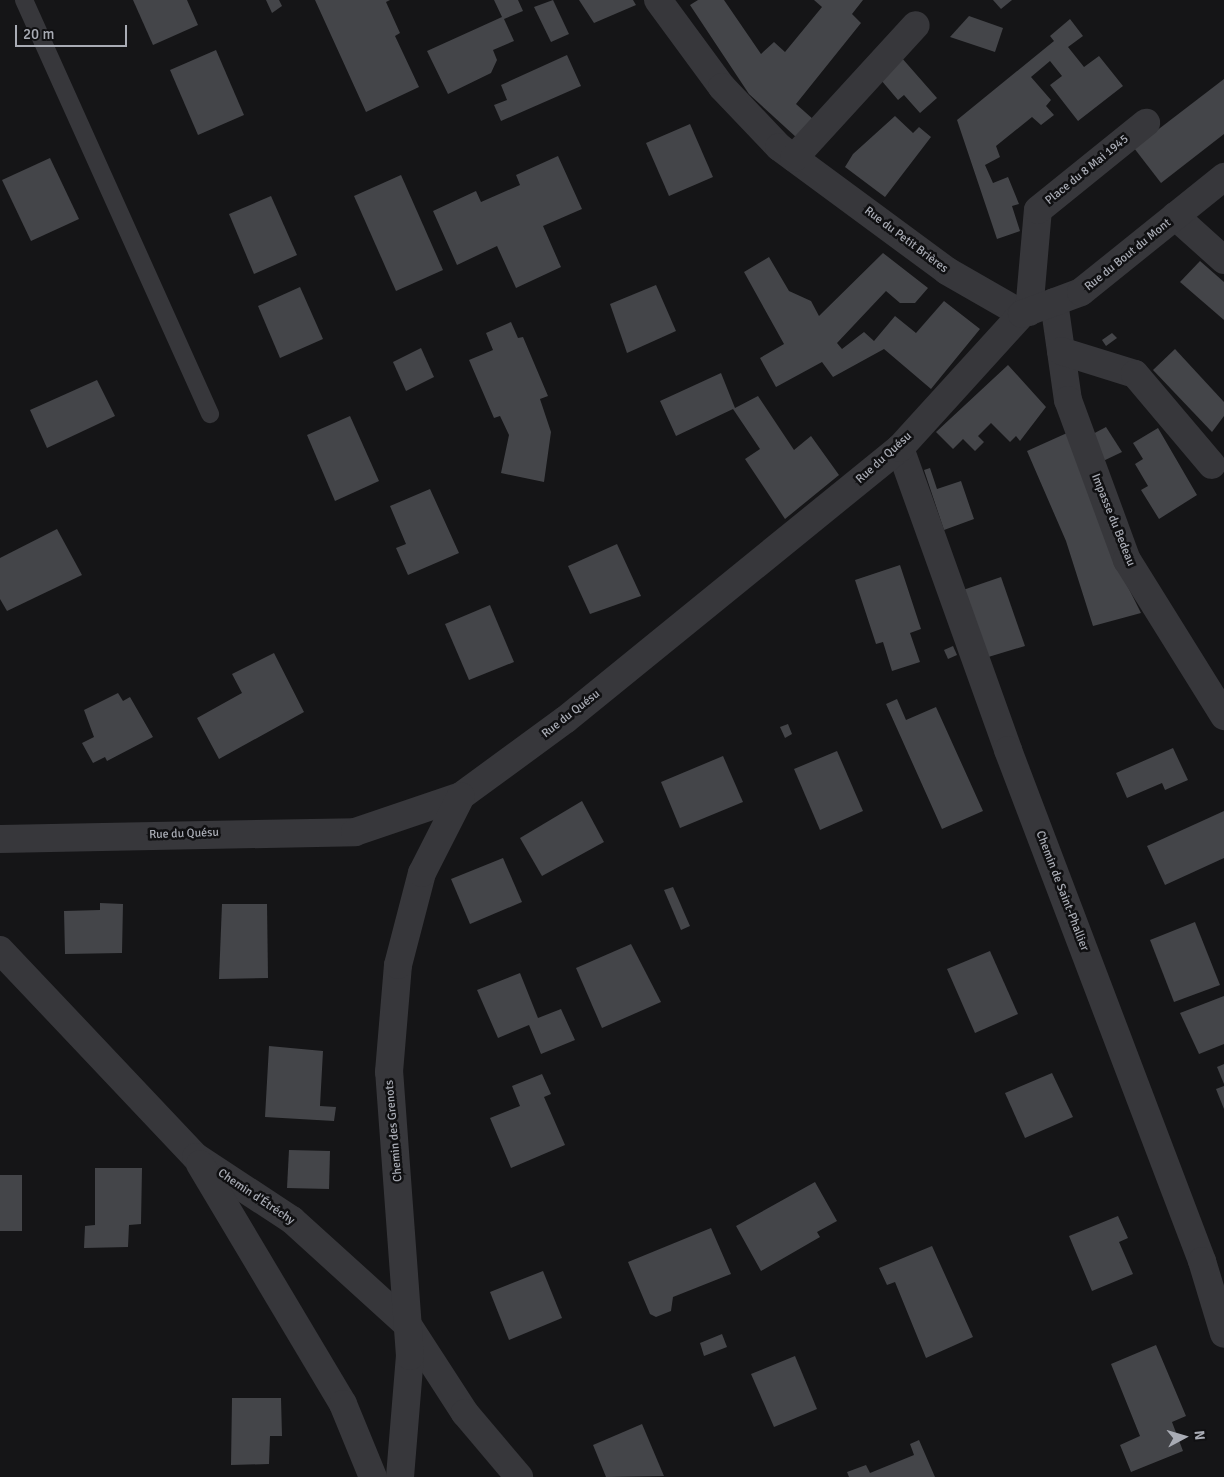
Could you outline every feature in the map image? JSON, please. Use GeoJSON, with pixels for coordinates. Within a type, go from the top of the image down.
{"type":"FeatureCollection","features":[{"type":"Feature","properties":{"kind":"street","name":"Rue du Petit Brières"},"geometry":{"type":"LineString","coordinates":[[658,0],[722,87],[794,158],[947,271],[1025,313]]}},
{"type":"Feature","properties":{"kind":"street"},"geometry":{"type":"LineString","coordinates":[[794,158],[916,26]]}},
{"type":"Feature","properties":{"kind":"street","name":"Place du 8 Mai 1945"},"geometry":{"type":"LineString","coordinates":[[1025,313],[1038,210],[1146,123]]}},
{"type":"Feature","properties":{"kind":"street","name":"Rue du Bout du Mont"},"geometry":{"type":"LineString","coordinates":[[1025,313],[1081,292],[1224,177]]}},
{"type":"Feature","properties":{"kind":"street"},"geometry":{"type":"LineString","coordinates":[[1176,216],[1224,260]]}},
{"type":"Feature","properties":{"kind":"street","name":"Impasse du Bedeau"},"geometry":{"type":"LineString","coordinates":[[1054,302],[1061,351],[1077,428],[1127,560],[1155,611],[1224,716]]}},
{"type":"Feature","properties":{"kind":"street","name":"Rue du Quésu"},"geometry":{"type":"LineString","coordinates":[[0,838],[355,832],[461,796],[565,720],[900,448],[1025,313]]}},
{"type":"Feature","properties":{"kind":"street"},"geometry":{"type":"LineString","coordinates":[[1061,351],[1135,374],[1212,465]]}},
{"type":"Feature","properties":{"kind":"street","name":"Chemin de Saint-Phallier"},"geometry":{"type":"LineString","coordinates":[[900,448],[1008,750],[1202,1261],[1224,1334]]}},
{"type":"Feature","properties":{"kind":"street","name":"Chemin des Grenots"},"geometry":{"type":"LineString","coordinates":[[400,1477],[410,1356],[389,1072],[398,965],[422,873],[461,796]]}},
{"type":"Feature","properties":{"kind":"street","name":"Chemin d'Étréchy"},"geometry":{"type":"LineString","coordinates":[[0,950],[196,1157],[292,1220],[408,1325],[465,1413],[519,1477]]}},
{"type":"Feature","properties":{"kind":"street"},"geometry":{"type":"LineString","coordinates":[[196,1157],[343,1404],[373,1477]]}},
{"type":"Feature","properties":{"kind":"lane"},"geometry":{"type":"LineString","coordinates":[[24,0],[210,414]]}},
{"type":"Feature","properties":{"kind":"building"},"geometry":{"type":"Polygon","coordinates":[[[133,0],[187,0],[198,25],[153,45],[133,0]]]}},
{"type":"Feature","properties":{"kind":"building"},"geometry":{"type":"Polygon","coordinates":[[[266,0],[279,0],[282,6],[272,13],[266,0]]]}},
{"type":"Feature","properties":{"kind":"building"},"geometry":{"type":"Polygon","coordinates":[[[315,0],[390,0],[386,2],[400,33],[395,36],[419,87],[366,112],[315,0]]]}},
{"type":"Feature","properties":{"kind":"building"},"geometry":{"type":"Polygon","coordinates":[[[494,0],[518,0],[523,11],[504,19],[514,41],[493,50],[497,60],[491,73],[448,94],[427,51],[502,17],[494,0]]]}},
{"type":"Feature","properties":{"kind":"building"},"geometry":{"type":"Polygon","coordinates":[[[553,0],[569,34],[551,42],[534,7],[553,0]]]}},
{"type":"Feature","properties":{"kind":"building"},"geometry":{"type":"Polygon","coordinates":[[[579,0],[633,0],[636,5],[594,23],[579,0]]]}},
{"type":"Feature","properties":{"kind":"building"},"geometry":{"type":"Polygon","coordinates":[[[698,0],[724,0],[761,54],[774,42],[785,52],[822,7],[814,0],[863,0],[852,14],[861,23],[796,104],[814,120],[797,138],[749,94],[690,5],[698,0]]]}},
{"type":"Feature","properties":{"kind":"building"},"geometry":{"type":"Polygon","coordinates":[[[993,0],[1012,0],[1001,9],[993,0]]]}},
{"type":"Feature","properties":{"kind":"building"},"geometry":{"type":"Polygon","coordinates":[[[969,16],[1003,28],[995,52],[950,37],[969,16]]]}},
{"type":"Feature","properties":{"kind":"building"},"geometry":{"type":"Polygon","coordinates":[[[1070,19],[1083,36],[1068,47],[1084,67],[1099,56],[1123,86],[1078,121],[1050,85],[1062,76],[1050,61],[1031,77],[1051,100],[1046,106],[1054,115],[1041,125],[1032,117],[996,146],[1000,157],[985,165],[993,183],[1008,177],[1019,204],[1012,206],[1020,231],[997,239],[957,120],[1054,41],[1050,36],[1070,19]]]}},
{"type":"Feature","properties":{"kind":"building"},"geometry":{"type":"Polygon","coordinates":[[[216,50],[244,115],[198,135],[170,70],[216,50]]]}},
{"type":"Feature","properties":{"kind":"building"},"geometry":{"type":"Polygon","coordinates":[[[567,55],[581,86],[501,121],[494,105],[507,100],[501,85],[567,55]]]}},
{"type":"Feature","properties":{"kind":"building"},"geometry":{"type":"Polygon","coordinates":[[[901,57],[937,98],[920,113],[904,95],[898,100],[881,80],[901,57]]]}},
{"type":"Feature","properties":{"kind":"building"},"geometry":{"type":"Polygon","coordinates":[[[1224,79],[1224,134],[1161,183],[1134,148],[1224,79]]]}},
{"type":"Feature","properties":{"kind":"building"},"geometry":{"type":"Polygon","coordinates":[[[895,116],[913,133],[919,127],[931,137],[885,197],[845,167],[853,154],[895,116]]]}},
{"type":"Feature","properties":{"kind":"building"},"geometry":{"type":"Polygon","coordinates":[[[690,124],[713,177],[669,196],[646,143],[690,124]]]}},
{"type":"Feature","properties":{"kind":"building"},"geometry":{"type":"Polygon","coordinates":[[[558,156],[582,209],[543,226],[561,267],[516,288],[497,246],[457,265],[433,211],[476,191],[481,202],[520,185],[516,175],[558,156]]]}},
{"type":"Feature","properties":{"kind":"building"},"geometry":{"type":"Polygon","coordinates":[[[50,158],[79,219],[31,241],[2,180],[50,158]]]}},
{"type":"Feature","properties":{"kind":"building"},"geometry":{"type":"Polygon","coordinates":[[[401,175],[443,270],[396,291],[354,196],[401,175]]]}},
{"type":"Feature","properties":{"kind":"building"},"geometry":{"type":"Polygon","coordinates":[[[271,196],[297,255],[254,274],[229,214],[271,196]]]}},
{"type":"Feature","properties":{"kind":"building"},"geometry":{"type":"Polygon","coordinates":[[[883,253],[928,288],[915,303],[900,303],[886,291],[837,343],[842,349],[864,332],[874,341],[895,316],[916,333],[944,301],[980,329],[931,389],[884,349],[833,377],[822,362],[776,387],[760,358],[784,344],[744,272],[769,257],[789,291],[811,301],[819,316],[883,253]]]}},
{"type":"Feature","properties":{"kind":"building"},"geometry":{"type":"Polygon","coordinates":[[[1200,261],[1224,282],[1224,320],[1180,282],[1200,261]]]}},
{"type":"Feature","properties":{"kind":"building"},"geometry":{"type":"Polygon","coordinates":[[[656,285],[676,331],[627,353],[610,304],[656,285]]]}},
{"type":"Feature","properties":{"kind":"building"},"geometry":{"type":"Polygon","coordinates":[[[300,287],[323,339],[280,358],[258,306],[300,287]]]}},
{"type":"Feature","properties":{"kind":"building"},"geometry":{"type":"Polygon","coordinates":[[[511,322],[518,338],[523,337],[548,396],[540,399],[551,432],[544,482],[501,473],[509,435],[500,416],[494,418],[469,360],[493,350],[486,333],[511,322]]]}},
{"type":"Feature","properties":{"kind":"building"},"geometry":{"type":"Polygon","coordinates":[[[1112,333],[1117,338],[1106,346],[1102,340],[1112,333]]]}},
{"type":"Feature","properties":{"kind":"building"},"geometry":{"type":"Polygon","coordinates":[[[421,348],[434,377],[406,391],[393,362],[421,348]]]}},
{"type":"Feature","properties":{"kind":"building"},"geometry":{"type":"Polygon","coordinates":[[[1175,349],[1224,402],[1224,416],[1212,432],[1153,370],[1175,349]]]}},
{"type":"Feature","properties":{"kind":"building"},"geometry":{"type":"Polygon","coordinates":[[[1008,365],[1046,407],[1020,441],[1016,436],[1010,442],[991,423],[978,436],[984,442],[975,451],[963,439],[953,449],[936,432],[1008,365]]]}},
{"type":"Feature","properties":{"kind":"building"},"geometry":{"type":"Polygon","coordinates":[[[721,373],[735,408],[758,396],[794,450],[811,436],[839,475],[785,519],[745,459],[760,449],[733,409],[676,436],[660,401],[721,373]]]}},
{"type":"Feature","properties":{"kind":"building"},"geometry":{"type":"Polygon","coordinates":[[[97,380],[115,416],[47,448],[30,410],[97,380]]]}},
{"type":"Feature","properties":{"kind":"building"},"geometry":{"type":"Polygon","coordinates":[[[350,416],[379,481],[335,501],[307,435],[350,416]]]}},
{"type":"Feature","properties":{"kind":"building"},"geometry":{"type":"Polygon","coordinates":[[[1106,427],[1122,452],[1101,462],[1089,436],[1106,427]]]}},
{"type":"Feature","properties":{"kind":"building"},"geometry":{"type":"Polygon","coordinates":[[[1158,428],[1197,495],[1159,519],[1141,490],[1148,486],[1135,464],[1143,459],[1133,443],[1158,428]]]}},
{"type":"Feature","properties":{"kind":"building"},"geometry":{"type":"Polygon","coordinates":[[[1067,433],[1112,555],[1141,613],[1093,626],[1066,541],[1027,451],[1067,433]]]}},
{"type":"Feature","properties":{"kind":"building"},"geometry":{"type":"Polygon","coordinates":[[[930,468],[937,489],[961,481],[974,519],[944,530],[924,470],[930,468]]]}},
{"type":"Feature","properties":{"kind":"building"},"geometry":{"type":"Polygon","coordinates":[[[430,489],[459,553],[408,575],[396,548],[406,544],[390,506],[430,489]]]}},
{"type":"Feature","properties":{"kind":"building"},"geometry":{"type":"Polygon","coordinates":[[[57,529],[82,575],[7,611],[0,599],[0,558],[57,529]]]}},
{"type":"Feature","properties":{"kind":"building"},"geometry":{"type":"Polygon","coordinates":[[[617,544],[641,596],[590,614],[568,566],[617,544]]]}},
{"type":"Feature","properties":{"kind":"building"},"geometry":{"type":"Polygon","coordinates":[[[900,565],[921,629],[910,633],[920,662],[892,671],[883,642],[876,644],[855,580],[900,565]]]}},
{"type":"Feature","properties":{"kind":"building"},"geometry":{"type":"Polygon","coordinates":[[[1001,577],[1025,646],[985,658],[963,590],[1001,577]]]}},
{"type":"Feature","properties":{"kind":"building"},"geometry":{"type":"Polygon","coordinates":[[[490,605],[514,662],[469,680],[445,624],[490,605]]]}},
{"type":"Feature","properties":{"kind":"building"},"geometry":{"type":"Polygon","coordinates":[[[953,646],[957,655],[948,659],[944,650],[953,646]]]}},
{"type":"Feature","properties":{"kind":"building"},"geometry":{"type":"Polygon","coordinates":[[[274,653],[304,712],[219,759],[197,718],[242,693],[232,674],[274,653]]]}},
{"type":"Feature","properties":{"kind":"building"},"geometry":{"type":"Polygon","coordinates":[[[118,693],[123,701],[130,697],[153,737],[107,761],[105,757],[93,763],[82,743],[94,737],[84,710],[118,693]]]}},
{"type":"Feature","properties":{"kind":"building"},"geometry":{"type":"Polygon","coordinates":[[[897,699],[906,720],[936,707],[983,811],[942,829],[886,704],[897,699]]]}},
{"type":"Feature","properties":{"kind":"building"},"geometry":{"type":"Polygon","coordinates":[[[788,724],[792,734],[785,738],[780,727],[788,724]]]}},
{"type":"Feature","properties":{"kind":"building"},"geometry":{"type":"Polygon","coordinates":[[[1173,748],[1188,780],[1165,790],[1162,783],[1127,798],[1116,773],[1173,748]]]}},
{"type":"Feature","properties":{"kind":"building"},"geometry":{"type":"Polygon","coordinates":[[[837,751],[863,811],[820,830],[794,769],[837,751]]]}},
{"type":"Feature","properties":{"kind":"building"},"geometry":{"type":"Polygon","coordinates":[[[723,756],[743,802],[680,828],[661,782],[723,756]]]}},
{"type":"Feature","properties":{"kind":"building"},"geometry":{"type":"Polygon","coordinates":[[[582,801],[604,842],[542,876],[520,838],[582,801]]]}},
{"type":"Feature","properties":{"kind":"building"},"geometry":{"type":"Polygon","coordinates":[[[1224,811],[1224,858],[1165,885],[1147,846],[1224,811]]]}},
{"type":"Feature","properties":{"kind":"building"},"geometry":{"type":"Polygon","coordinates":[[[503,858],[522,902],[470,924],[451,879],[503,858]]]}},
{"type":"Feature","properties":{"kind":"building"},"geometry":{"type":"Polygon","coordinates":[[[673,887],[690,926],[681,930],[664,890],[673,887]]]}},
{"type":"Feature","properties":{"kind":"building"},"geometry":{"type":"Polygon","coordinates":[[[100,903],[123,904],[122,953],[65,954],[64,911],[100,910],[100,903]]]}},
{"type":"Feature","properties":{"kind":"building"},"geometry":{"type":"Polygon","coordinates":[[[222,904],[267,904],[268,978],[219,979],[222,904]]]}},
{"type":"Feature","properties":{"kind":"building"},"geometry":{"type":"Polygon","coordinates":[[[1195,922],[1220,985],[1174,1002],[1150,940],[1195,922]]]}},
{"type":"Feature","properties":{"kind":"building"},"geometry":{"type":"Polygon","coordinates":[[[631,944],[661,1002],[602,1028],[576,968],[631,944]]]}},
{"type":"Feature","properties":{"kind":"building"},"geometry":{"type":"Polygon","coordinates":[[[990,951],[1018,1014],[975,1033],[947,969],[990,951]]]}},
{"type":"Feature","properties":{"kind":"building"},"geometry":{"type":"Polygon","coordinates":[[[520,973],[538,1018],[561,1009],[575,1040],[541,1054],[529,1025],[498,1038],[477,990],[520,973]]]}},
{"type":"Feature","properties":{"kind":"building"},"geometry":{"type":"Polygon","coordinates":[[[1224,996],[1224,1044],[1199,1054],[1180,1013],[1224,996]]]}},
{"type":"Feature","properties":{"kind":"building"},"geometry":{"type":"Polygon","coordinates":[[[269,1046],[323,1051],[320,1106],[336,1107],[334,1121],[265,1117],[269,1046]]]}},
{"type":"Feature","properties":{"kind":"building"},"geometry":{"type":"Polygon","coordinates":[[[1224,1064],[1224,1084],[1217,1067],[1224,1064]]]}},
{"type":"Feature","properties":{"kind":"building"},"geometry":{"type":"Polygon","coordinates":[[[1052,1073],[1073,1117],[1025,1138],[1005,1093],[1052,1073]]]}},
{"type":"Feature","properties":{"kind":"building"},"geometry":{"type":"Polygon","coordinates":[[[542,1074],[551,1094],[544,1097],[565,1145],[511,1168],[490,1118],[520,1106],[512,1086],[542,1074]]]}},
{"type":"Feature","properties":{"kind":"building"},"geometry":{"type":"Polygon","coordinates":[[[1224,1086],[1224,1109],[1216,1089],[1224,1086]]]}},
{"type":"Feature","properties":{"kind":"building"},"geometry":{"type":"Polygon","coordinates":[[[289,1150],[330,1151],[329,1189],[287,1188],[289,1150]]]}},
{"type":"Feature","properties":{"kind":"building"},"geometry":{"type":"Polygon","coordinates":[[[95,1168],[142,1168],[141,1224],[129,1225],[128,1247],[84,1248],[85,1226],[95,1225],[95,1168]]]}},
{"type":"Feature","properties":{"kind":"building"},"geometry":{"type":"Polygon","coordinates":[[[0,1175],[22,1175],[22,1231],[0,1231],[0,1175]]]}},
{"type":"Feature","properties":{"kind":"building"},"geometry":{"type":"Polygon","coordinates":[[[815,1182],[837,1221],[817,1232],[820,1237],[761,1271],[736,1226],[815,1182]]]}},
{"type":"Feature","properties":{"kind":"building"},"geometry":{"type":"Polygon","coordinates":[[[1118,1216],[1128,1238],[1119,1242],[1133,1274],[1092,1291],[1069,1236],[1118,1216]]]}},
{"type":"Feature","properties":{"kind":"building"},"geometry":{"type":"Polygon","coordinates":[[[711,1228],[731,1274],[673,1297],[671,1311],[656,1317],[650,1314],[628,1262],[711,1228]]]}},
{"type":"Feature","properties":{"kind":"building"},"geometry":{"type":"Polygon","coordinates":[[[932,1246],[973,1337],[926,1358],[895,1282],[887,1285],[879,1268],[932,1246]]]}},
{"type":"Feature","properties":{"kind":"building"},"geometry":{"type":"Polygon","coordinates":[[[543,1271],[562,1318],[509,1340],[490,1292],[543,1271]]]}},
{"type":"Feature","properties":{"kind":"building"},"geometry":{"type":"Polygon","coordinates":[[[722,1334],[727,1347],[704,1356],[700,1343],[722,1334]]]}},
{"type":"Feature","properties":{"kind":"building"},"geometry":{"type":"Polygon","coordinates":[[[1156,1345],[1186,1416],[1172,1422],[1183,1451],[1131,1472],[1120,1445],[1140,1436],[1111,1364],[1156,1345]]]}},
{"type":"Feature","properties":{"kind":"building"},"geometry":{"type":"Polygon","coordinates":[[[795,1356],[817,1409],[774,1427],[751,1374],[795,1356]]]}},
{"type":"Feature","properties":{"kind":"building"},"geometry":{"type":"Polygon","coordinates":[[[232,1398],[281,1398],[282,1436],[270,1436],[269,1464],[231,1465],[232,1398]]]}},
{"type":"Feature","properties":{"kind":"building"},"geometry":{"type":"Polygon","coordinates":[[[642,1424],[664,1476],[606,1477],[593,1445],[642,1424]]]}},
{"type":"Feature","properties":{"kind":"building"},"geometry":{"type":"Polygon","coordinates":[[[919,1440],[935,1477],[849,1477],[847,1472],[866,1465],[870,1473],[914,1455],[910,1444],[919,1440]]]}}]}
